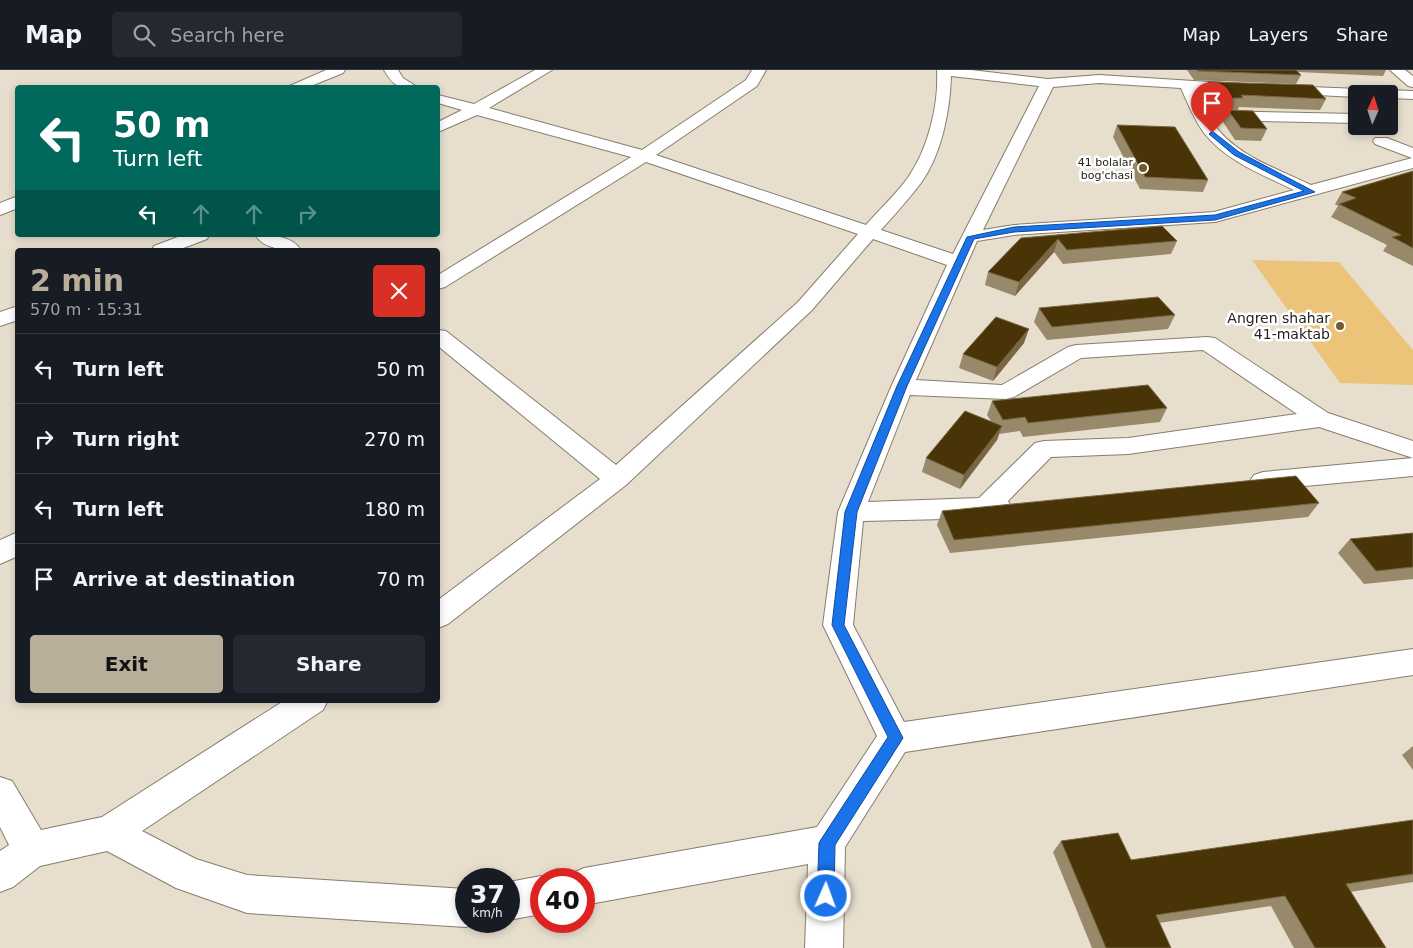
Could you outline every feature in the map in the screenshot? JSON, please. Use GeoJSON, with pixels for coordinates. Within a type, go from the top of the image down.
{"type":"FeatureCollection","features":[{"type":"Feature","properties":{"kind":"street"},"geometry":{"type":"LineString","coordinates":[[300,85],[338,70]]}},
{"type":"Feature","properties":{"kind":"street"},"geometry":{"type":"LineString","coordinates":[[391,70],[398,81],[406,85]]}},
{"type":"Feature","properties":{"kind":"street"},"geometry":{"type":"LineString","coordinates":[[440,127],[477,109],[545,70]]}},
{"type":"Feature","properties":{"kind":"street"},"geometry":{"type":"LineString","coordinates":[[440,283],[644,156],[752,84],[759,70]]}},
{"type":"Feature","properties":{"kind":"street"},"geometry":{"type":"LineString","coordinates":[[1397,70],[1413,83]]}},
{"type":"Feature","properties":{"kind":"street"},"geometry":{"type":"LineString","coordinates":[[440,614],[617,479],[805,306],[915,180],[933,142],[943,102],[943,71],[1048,83],[1094,74],[1188,86],[1348,93]]}},
{"type":"Feature","properties":{"kind":"street"},"geometry":{"type":"LineString","coordinates":[[896,738],[838,625],[851,512],[902,386],[958,262],[1008,158],[1048,83]]}},
{"type":"Feature","properties":{"kind":"street"},"geometry":{"type":"LineString","coordinates":[[1188,86],[1201,115],[1212,133],[1236,153],[1311,192]]}},
{"type":"Feature","properties":{"kind":"street"},"geometry":{"type":"LineString","coordinates":[[1332,92],[1348,109]]}},
{"type":"Feature","properties":{"kind":"street"},"geometry":{"type":"LineString","coordinates":[[1398,94],[1413,95]]}},
{"type":"Feature","properties":{"kind":"street"},"geometry":{"type":"LineString","coordinates":[[440,100],[644,156],[958,262]]}},
{"type":"Feature","properties":{"kind":"street"},"geometry":{"type":"LineString","coordinates":[[1201,115],[1348,117]]}},
{"type":"Feature","properties":{"kind":"street"},"geometry":{"type":"LineString","coordinates":[[1381,141],[1413,154]]}},
{"type":"Feature","properties":{"kind":"street"},"geometry":{"type":"LineString","coordinates":[[971,237],[1014,230],[1215,217],[1413,163]]}},
{"type":"Feature","properties":{"kind":"street"},"geometry":{"type":"LineString","coordinates":[[0,210],[15,203]]}},
{"type":"Feature","properties":{"kind":"street"},"geometry":{"type":"LineString","coordinates":[[166,248],[195,237]]}},
{"type":"Feature","properties":{"kind":"street"},"geometry":{"type":"LineString","coordinates":[[268,237],[288,248]]}},
{"type":"Feature","properties":{"kind":"street"},"geometry":{"type":"LineString","coordinates":[[0,320],[15,313]]}},
{"type":"Feature","properties":{"kind":"street"},"geometry":{"type":"LineString","coordinates":[[440,338],[617,479]]}},
{"type":"Feature","properties":{"kind":"street"},"geometry":{"type":"LineString","coordinates":[[902,386],[1006,392],[1076,352],[1207,343],[1320,419],[1413,450]]}},
{"type":"Feature","properties":{"kind":"street"},"geometry":{"type":"LineString","coordinates":[[985,508],[1044,449],[1128,446],[1320,419]]}},
{"type":"Feature","properties":{"kind":"street"},"geometry":{"type":"LineString","coordinates":[[1235,484],[1413,467]]}},
{"type":"Feature","properties":{"kind":"street"},"geometry":{"type":"LineString","coordinates":[[851,512],[985,508],[1018,505]]}},
{"type":"Feature","properties":{"kind":"street"},"geometry":{"type":"LineString","coordinates":[[0,553],[15,544]]}},
{"type":"Feature","properties":{"kind":"street"},"geometry":{"type":"LineString","coordinates":[[824,948],[827,843],[896,738],[1413,662]]}},
{"type":"Feature","properties":{"kind":"street"},"geometry":{"type":"LineString","coordinates":[[0,874],[32,850],[109,833],[307,703]]}},
{"type":"Feature","properties":{"kind":"street"},"geometry":{"type":"LineString","coordinates":[[0,793],[32,850]]}},
{"type":"Feature","properties":{"kind":"street"},"geometry":{"type":"LineString","coordinates":[[109,833],[189,875],[248,894],[455,907]]}},
{"type":"Feature","properties":{"kind":"street"},"geometry":{"type":"LineString","coordinates":[[595,885],[827,843]]}},
{"type":"Feature","properties":{"kind":"shaded area"},"geometry":{"type":"Polygon","coordinates":[[[1252,260],[1339,262],[1413,350],[1413,385],[1340,383],[1252,260]]]}},
{"type":"Feature","properties":{"kind":"building"},"geometry":{"type":"Polygon","coordinates":[[[1296,70],[1301,75],[1198,71],[1296,70]]]}},
{"type":"Feature","properties":{"kind":"building"},"geometry":{"type":"Polygon","coordinates":[[[1208,82],[1313,85],[1326,99],[1241,95],[1243,98],[1220,98],[1208,82]]]}},
{"type":"Feature","properties":{"kind":"building"},"geometry":{"type":"Polygon","coordinates":[[[1228,110],[1253,111],[1267,129],[1241,128],[1228,110]]]}},
{"type":"Feature","properties":{"kind":"building"},"geometry":{"type":"Polygon","coordinates":[[[1117,125],[1175,127],[1208,180],[1145,177],[1117,125]]]}},
{"type":"Feature","properties":{"kind":"building"},"geometry":{"type":"Polygon","coordinates":[[[1413,171],[1413,248],[1392,237],[1401,235],[1339,204],[1356,198],[1342,192],[1413,171]]]}},
{"type":"Feature","properties":{"kind":"building"},"geometry":{"type":"Polygon","coordinates":[[[1162,226],[1177,241],[1067,250],[1058,239],[1019,282],[988,272],[1021,238],[1162,226]]]}},
{"type":"Feature","properties":{"kind":"building"},"geometry":{"type":"Polygon","coordinates":[[[1158,297],[1175,315],[1052,327],[1039,308],[1158,297]]]}},
{"type":"Feature","properties":{"kind":"building"},"geometry":{"type":"Polygon","coordinates":[[[996,317],[1029,329],[997,367],[963,354],[996,317]]]}},
{"type":"Feature","properties":{"kind":"building"},"geometry":{"type":"Polygon","coordinates":[[[1148,385],[1167,408],[1028,423],[1025,417],[1003,420],[992,401],[1148,385]]]}},
{"type":"Feature","properties":{"kind":"building"},"geometry":{"type":"Polygon","coordinates":[[[965,411],[1002,426],[964,475],[926,458],[965,411]]]}},
{"type":"Feature","properties":{"kind":"building"},"geometry":{"type":"Polygon","coordinates":[[[1296,476],[1319,503],[954,540],[942,511],[1296,476]]]}},
{"type":"Feature","properties":{"kind":"building"},"geometry":{"type":"Polygon","coordinates":[[[1413,533],[1413,567],[1376,571],[1350,539],[1413,533]]]}},
{"type":"Feature","properties":{"kind":"building"},"geometry":{"type":"Polygon","coordinates":[[[1413,820],[1413,874],[1346,884],[1386,948],[1315,948],[1285,896],[1156,915],[1171,948],[1106,948],[1061,841],[1118,833],[1131,860],[1413,820]]]}},
{"type":"Feature","properties":{"kind":"place","name":"41 bolalar bog'chasi"},"geometry":{"type":"Point","coordinates":[1143,168]}},
{"type":"Feature","properties":{"kind":"place","name":"Angren shahar 41-maktab"},"geometry":{"type":"Point","coordinates":[1340,326]}},
{"type":"Feature","properties":{"kind":"route"},"geometry":{"type":"LineString","coordinates":[[826,896],[827,843],[896,738],[838,625],[851,512],[902,386],[958,262],[971,237],[1014,230],[1215,217],[1311,192],[1236,153],[1212,133]]}}]}
